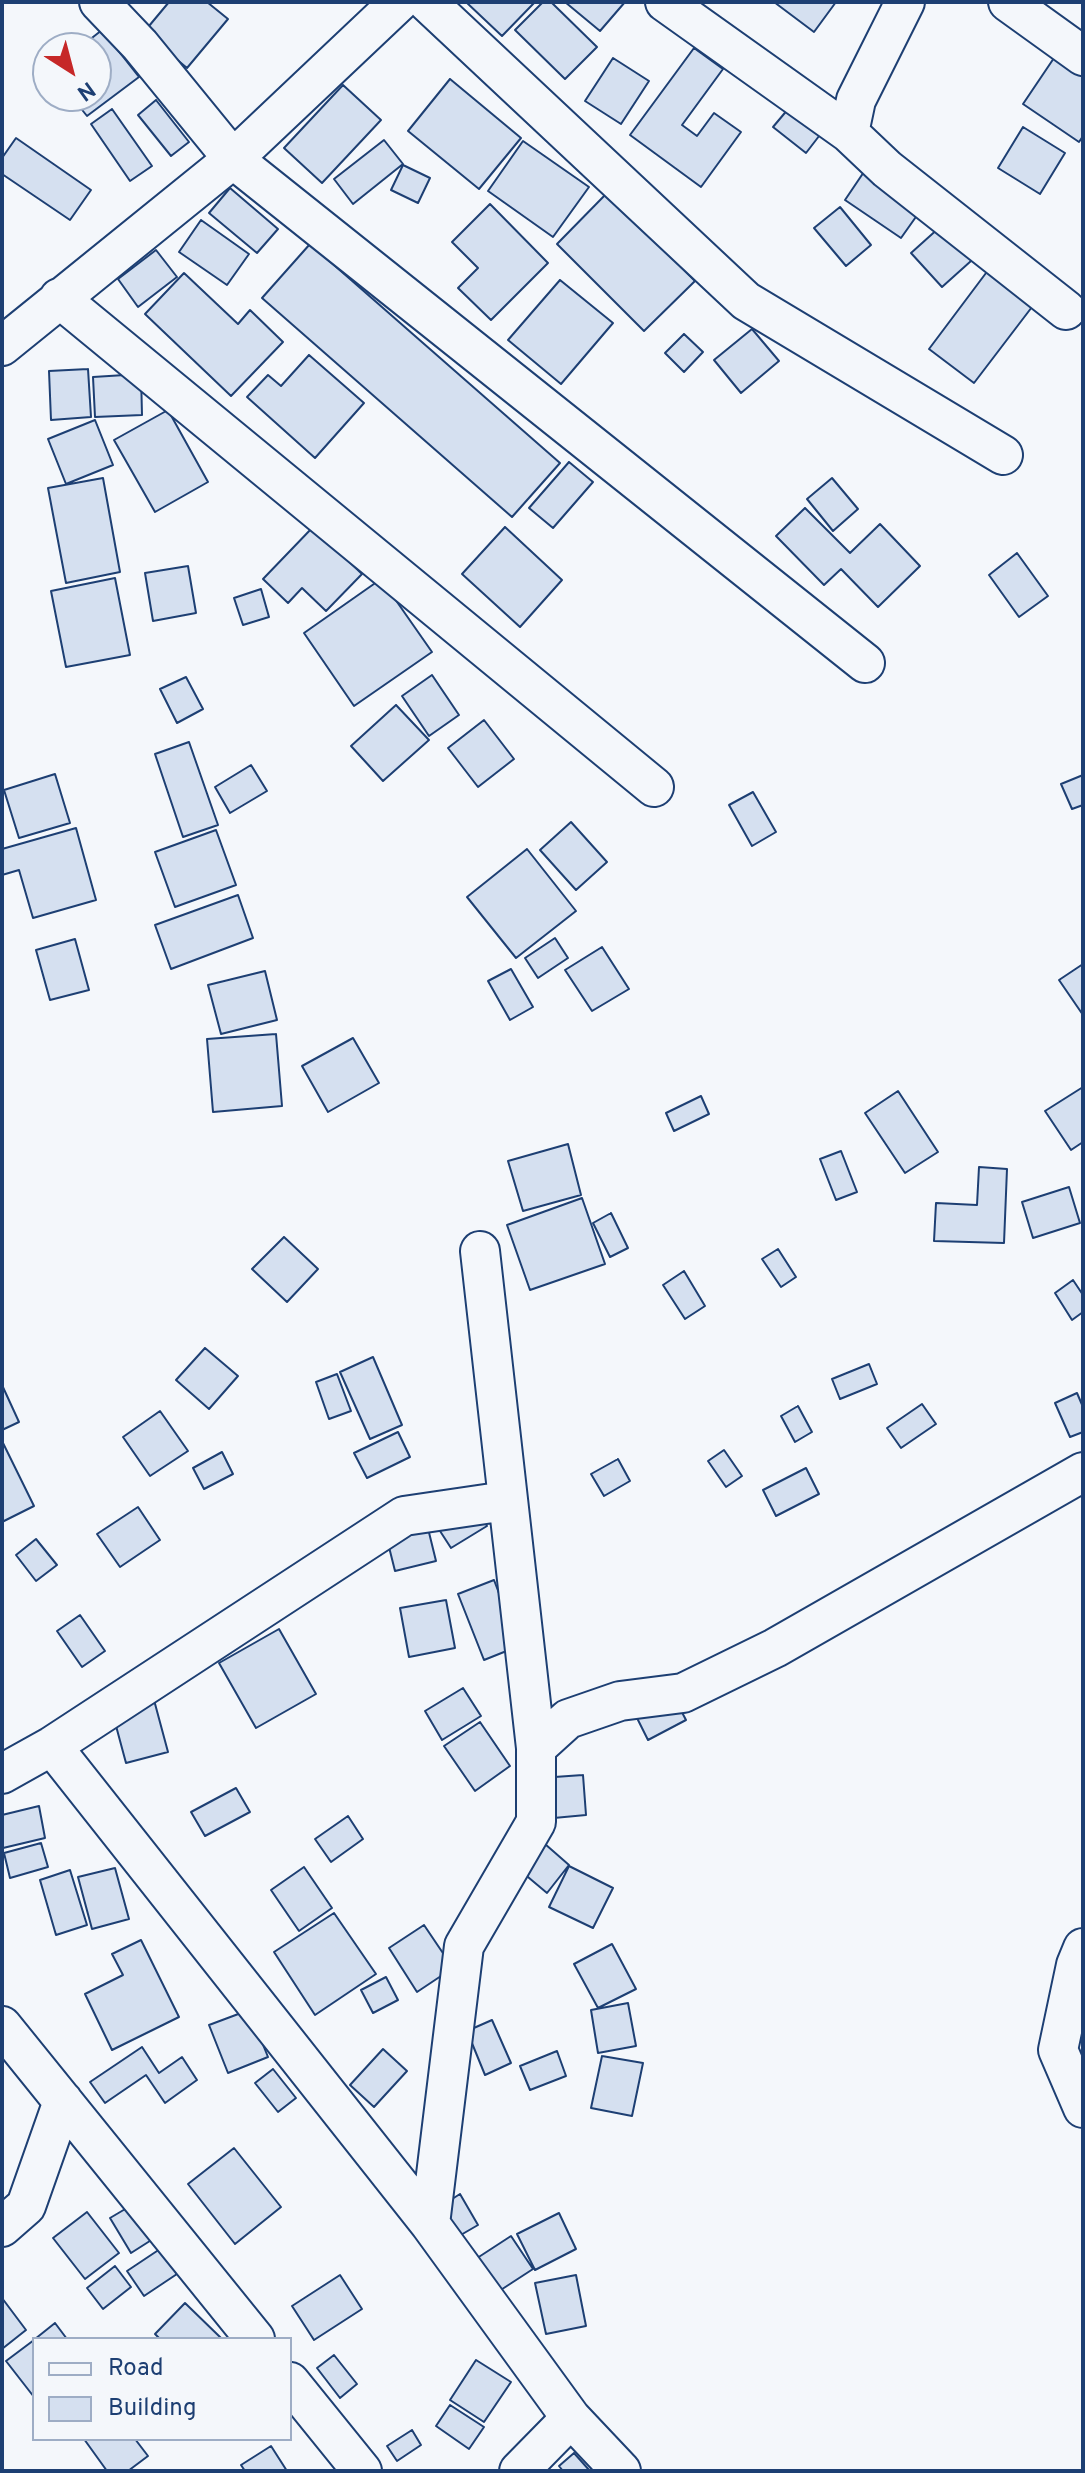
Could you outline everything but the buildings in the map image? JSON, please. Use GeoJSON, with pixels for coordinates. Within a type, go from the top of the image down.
{"type":"FeatureCollection","features":[{"type":"Feature","properties":{"kind":"street"},"geometry":{"type":"LineString","coordinates":[[99,2],[140,45],[233,159],[865,663]]}},
{"type":"Feature","properties":{"kind":"street"},"geometry":{"type":"LineString","coordinates":[[2,346],[233,159],[399,2]]}},
{"type":"Feature","properties":{"kind":"street"},"geometry":{"type":"LineString","coordinates":[[427,2],[746,301],[1003,455]]}},
{"type":"Feature","properties":{"kind":"street"},"geometry":{"type":"LineString","coordinates":[[665,2],[849,133],[887,169],[1066,310]]}},
{"type":"Feature","properties":{"kind":"street"},"geometry":{"type":"LineString","coordinates":[[849,133],[856,100],[905,2]]}},
{"type":"Feature","properties":{"kind":"street"},"geometry":{"type":"LineString","coordinates":[[1008,2],[1083,56]]}},
{"type":"Feature","properties":{"kind":"street"},"geometry":{"type":"LineString","coordinates":[[59,298],[654,787]]}},
{"type":"Feature","properties":{"kind":"street"},"geometry":{"type":"LineString","coordinates":[[430,2224],[464,1946],[536,1822],[536,1748],[480,1251]]}},
{"type":"Feature","properties":{"kind":"street"},"geometry":{"type":"LineString","coordinates":[[536,1748],[568,1719],[620,1701],[683,1693],[775,1648],[1083,1472]]}},
{"type":"Feature","properties":{"kind":"street"},"geometry":{"type":"LineString","coordinates":[[2,1774],[52,1746],[404,1516],[506,1501]]}},
{"type":"Feature","properties":{"kind":"street"},"geometry":{"type":"LineString","coordinates":[[52,1746],[430,2224],[571,2418],[621,2471]]}},
{"type":"Feature","properties":{"kind":"street"},"geometry":{"type":"LineString","coordinates":[[1083,1948],[1076,1965],[1058,2050],[1083,2108]]}},
{"type":"Feature","properties":{"kind":"street"},"geometry":{"type":"LineString","coordinates":[[2,2026],[253,2337]]}},
{"type":"Feature","properties":{"kind":"street"},"geometry":{"type":"LineString","coordinates":[[2,2227],[26,2206],[63,2101]]}},
{"type":"Feature","properties":{"kind":"street"},"geometry":{"type":"LineString","coordinates":[[292,2384],[362,2471]]}},
{"type":"Feature","properties":{"kind":"street"},"geometry":{"type":"LineString","coordinates":[[519,2471],[571,2418]]}}]}
